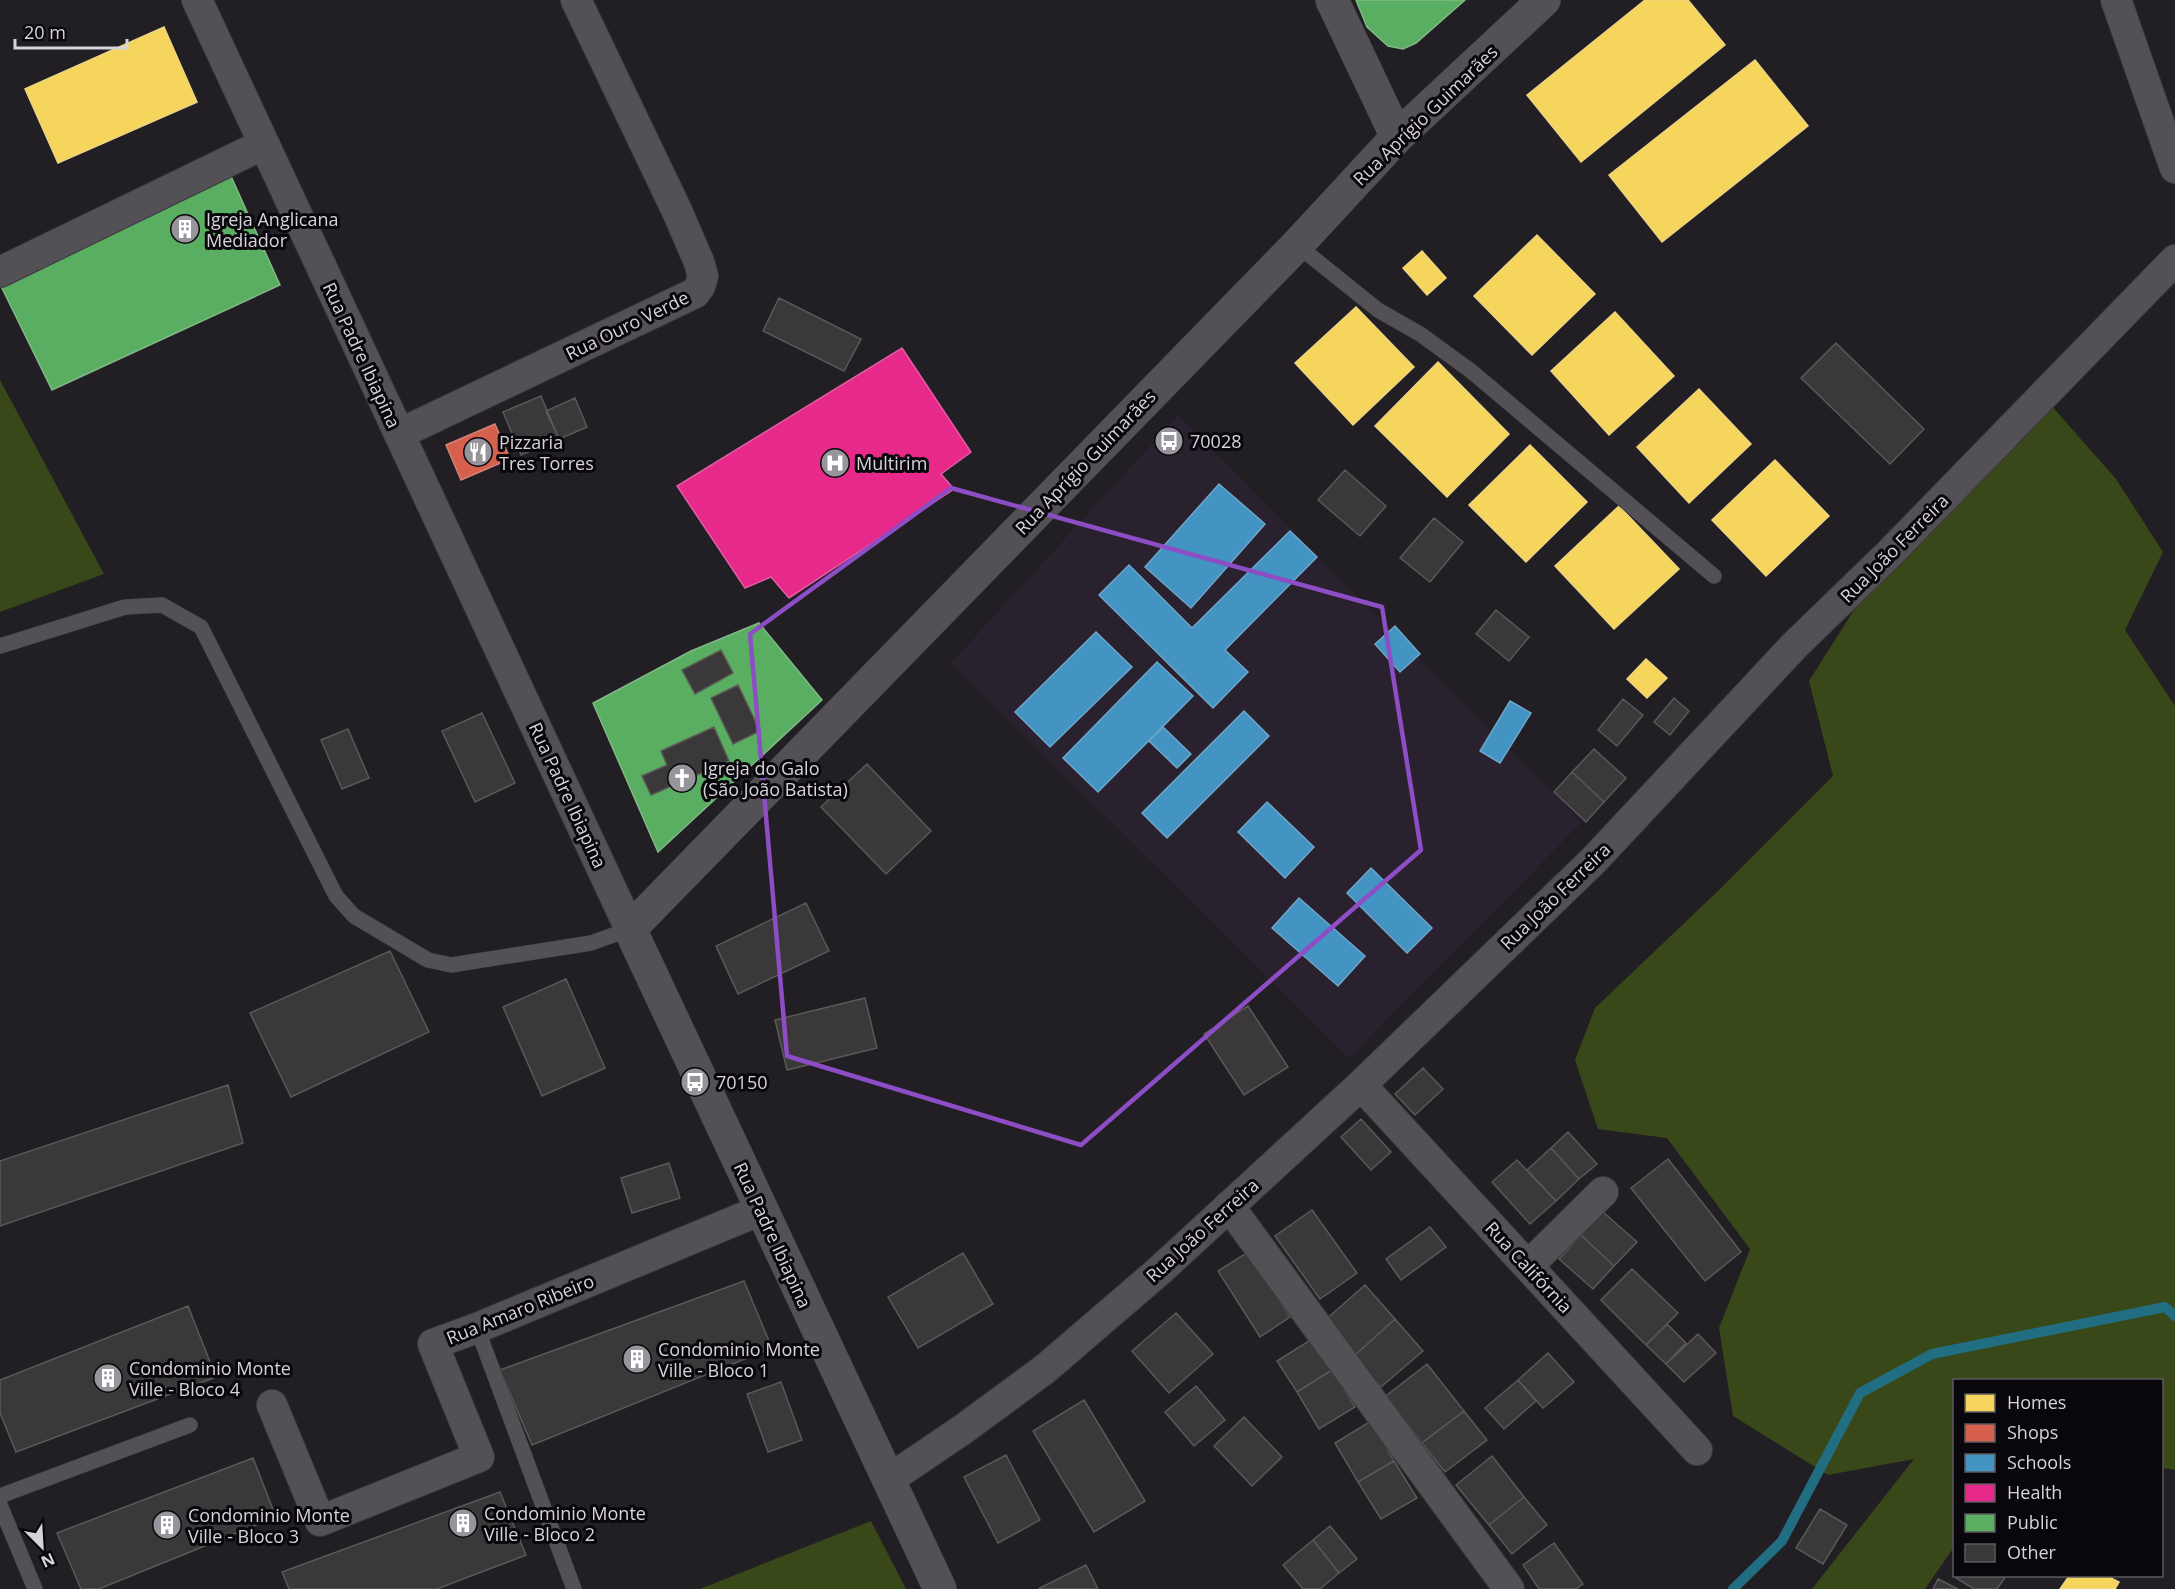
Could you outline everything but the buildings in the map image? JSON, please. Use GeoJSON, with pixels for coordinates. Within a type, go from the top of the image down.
{"type":"FeatureCollection","features":[{"type":"Feature","properties":{"kind":"street","name":"Rua Padre Ibiapina"},"geometry":{"type":"LineString","coordinates":[[197,0],[940,1589]]}},
{"type":"Feature","properties":{"kind":"street","name":"Rua Ouro Verde"},"geometry":{"type":"LineString","coordinates":[[399,434],[695,293],[700,286],[703,276],[699,262],[677,211],[576,0]]}},
{"type":"Feature","properties":{"kind":"street"},"geometry":{"type":"LineString","coordinates":[[1332,0],[1397,137]]}},
{"type":"Feature","properties":{"kind":"street","name":"Rua Aprígio Guimarães"},"geometry":{"type":"LineString","coordinates":[[630,929],[1297,245],[1397,137],[1544,0]]}},
{"type":"Feature","properties":{"kind":"street"},"geometry":{"type":"LineString","coordinates":[[2116,0],[2175,168]]}},
{"type":"Feature","properties":{"kind":"street"},"geometry":{"type":"LineString","coordinates":[[0,272],[264,144]]}},
{"type":"Feature","properties":{"kind":"street","name":"Rua João Ferreira"},"geometry":{"type":"LineString","coordinates":[[888,1480],[962,1430],[1045,1368],[1159,1271],[1361,1085],[1594,860],[1795,645],[1940,502],[2175,260]]}},
{"type":"Feature","properties":{"kind":"street","name":"Rua Califórnia"},"geometry":{"type":"LineString","coordinates":[[1361,1085],[1697,1449]]}},
{"type":"Feature","properties":{"kind":"street"},"geometry":{"type":"LineString","coordinates":[[1528,1266],[1604,1192]]}},
{"type":"Feature","properties":{"kind":"street"},"geometry":{"type":"LineString","coordinates":[[1229,1206],[1509,1589]]}},
{"type":"Feature","properties":{"kind":"street","name":"Rua Amaro Ribeiro"},"geometry":{"type":"LineString","coordinates":[[272,1405],[320,1521],[479,1457],[433,1344],[477,1328],[761,1210]]}},
{"type":"Feature","properties":{"kind":"lane"},"geometry":{"type":"LineString","coordinates":[[1297,245],[1378,310],[1420,334],[1471,371],[1714,576]]}},
{"type":"Feature","properties":{"kind":"lane"},"geometry":{"type":"LineString","coordinates":[[0,646],[125,607],[162,605],[201,627],[336,896],[354,916],[428,960],[451,965],[591,943],[630,929]]}},
{"type":"Feature","properties":{"kind":"lane"},"geometry":{"type":"LineString","coordinates":[[477,1328],[574,1589]]}},
{"type":"Feature","properties":{"kind":"lane"},"geometry":{"type":"LineString","coordinates":[[0,1496],[190,1425]]}},
{"type":"Feature","properties":{"kind":"lane"},"geometry":{"type":"LineString","coordinates":[[0,1505],[35,1589]]}},
{"type":"Feature","properties":{"kind":"highlighted area"},"geometry":{"type":"Polygon","coordinates":[[[951,488],[1382,607],[1421,850],[1081,1145],[787,1056],[750,634],[951,488]]]}},
{"type":"Feature","properties":{"kind":"shaded area"},"geometry":{"type":"Polygon","coordinates":[[[1178,415],[1582,822],[1349,1058],[951,663],[1178,415]]]}},
{"type":"Feature","properties":{"kind":"green space"},"geometry":{"type":"Polygon","coordinates":[[[0,380],[104,574],[0,612],[0,380]]]}},
{"type":"Feature","properties":{"kind":"green space"},"geometry":{"type":"Polygon","coordinates":[[[2050,404],[2116,479],[2163,552],[2125,630],[2175,706],[2175,1470],[2163,1468],[2163,1379],[1953,1379],[1953,1548],[1925,1589],[1812,1589],[1914,1459],[1828,1475],[1733,1416],[1719,1328],[1750,1249],[1667,1138],[1598,1129],[1575,1060],[1595,1008],[1718,891],[1833,776],[1809,681],[1854,610],[2050,404]]]}},
{"type":"Feature","properties":{"kind":"green space"},"geometry":{"type":"Polygon","coordinates":[[[871,1521],[906,1589],[700,1589],[871,1521]]]}},
{"type":"Feature","properties":{"kind":"waterway"},"geometry":{"type":"LineString","coordinates":[[1733,1589],[1782,1541],[1860,1393],[1932,1354],[2165,1307],[2175,1316]]}},
{"type":"Feature","properties":{"kind":"place","name":"Igreja Anglicana Mediador"},"geometry":{"type":"Point","coordinates":[185,229]}},
{"type":"Feature","properties":{"kind":"place","name":"70028"},"geometry":{"type":"Point","coordinates":[1169,441]}},
{"type":"Feature","properties":{"kind":"place","name":"Pizzaria Tres Torres"},"geometry":{"type":"Point","coordinates":[478,452]}},
{"type":"Feature","properties":{"kind":"place","name":"Multirim"},"geometry":{"type":"Point","coordinates":[835,463]}},
{"type":"Feature","properties":{"kind":"place","name":"Igreja do Galo (São João Batista)"},"geometry":{"type":"Point","coordinates":[682,778]}},
{"type":"Feature","properties":{"kind":"place","name":"70150"},"geometry":{"type":"Point","coordinates":[695,1082]}},
{"type":"Feature","properties":{"kind":"place","name":"Condominio Monte Ville - Bloco 1"},"geometry":{"type":"Point","coordinates":[637,1359]}},
{"type":"Feature","properties":{"kind":"place","name":"Condominio Monte Ville - Bloco 4"},"geometry":{"type":"Point","coordinates":[108,1378]}},
{"type":"Feature","properties":{"kind":"place","name":"Condominio Monte Ville - Bloco 2"},"geometry":{"type":"Point","coordinates":[463,1523]}},
{"type":"Feature","properties":{"kind":"place","name":"Condominio Monte Ville - Bloco 3"},"geometry":{"type":"Point","coordinates":[167,1525]}}]}
